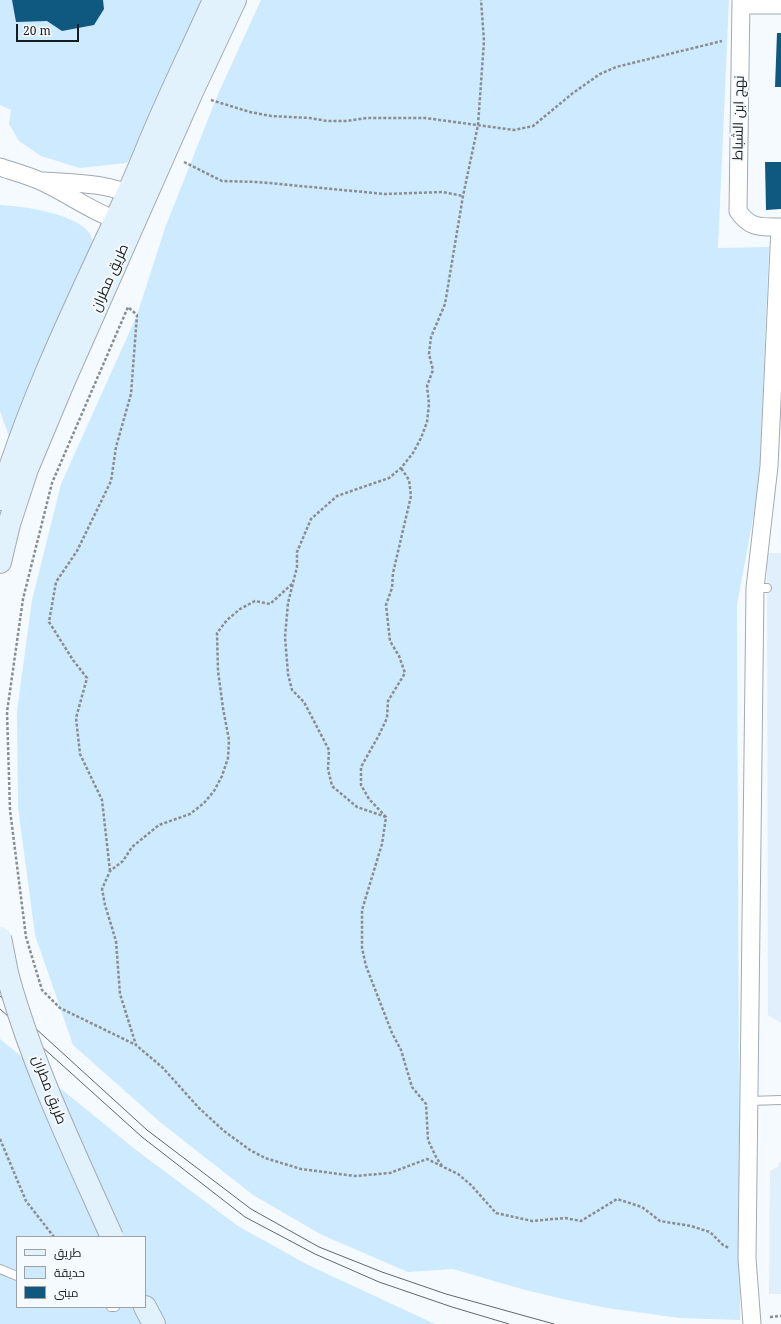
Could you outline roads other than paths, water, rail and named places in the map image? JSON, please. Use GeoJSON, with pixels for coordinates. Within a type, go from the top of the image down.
{"type":"FeatureCollection","features":[{"type":"Feature","properties":{"kind":"street","name":"طريق مطران"},"geometry":{"type":"LineString","coordinates":[[0,499],[10,466],[45,376],[137,196],[165,107],[214,0]]}},
{"type":"Feature","properties":{"kind":"street","name":"طريق مطران"},"geometry":{"type":"LineString","coordinates":[[137,196],[166,152],[191,94],[235,0]]}},
{"type":"Feature","properties":{"kind":"street"},"geometry":{"type":"LineString","coordinates":[[741,3],[781,5]]}},
{"type":"Feature","properties":{"kind":"street","name":"نهج ابن الشباط"},"geometry":{"type":"LineString","coordinates":[[741,3],[738,211],[748,223],[757,226],[781,227]]}},
{"type":"Feature","properties":{"kind":"street"},"geometry":{"type":"LineString","coordinates":[[0,167],[38,180],[94,210],[125,222]]}},
{"type":"Feature","properties":{"kind":"street"},"geometry":{"type":"LineString","coordinates":[[38,180],[89,183],[119,189],[137,196]]}},
{"type":"Feature","properties":{"kind":"street","name":"طريق مطران"},"geometry":{"type":"LineString","coordinates":[[0,562],[8,524],[27,470],[63,383],[125,222]]}},
{"type":"Feature","properties":{"kind":"street"},"geometry":{"type":"LineString","coordinates":[[752,1324],[747,1258],[748,1101],[761,588],[775,466],[781,227]]}},
{"type":"Feature","properties":{"kind":"street","name":"طريق مطران"},"geometry":{"type":"LineString","coordinates":[[0,938],[8,977],[31,1045],[59,1118],[112,1236]]}},
{"type":"Feature","properties":{"kind":"street"},"geometry":{"type":"LineString","coordinates":[[0,994],[29,1083],[51,1128],[98,1236]]}},
{"type":"Feature","properties":{"kind":"street"},"geometry":{"type":"LineString","coordinates":[[131,1308],[139,1324]]}},
{"type":"Feature","properties":{"kind":"street"},"geometry":{"type":"LineString","coordinates":[[146,1308],[154,1324]]}},
{"type":"Feature","properties":{"kind":"lane"},"geometry":{"type":"LineString","coordinates":[[748,1101],[781,1100]]}},
{"type":"Feature","properties":{"kind":"lane"},"geometry":{"type":"LineString","coordinates":[[0,1269],[16,1276]]}},
{"type":"Feature","properties":{"kind":"tram line"},"geometry":{"type":"LineString","coordinates":[[0,996],[147,1130],[251,1209],[319,1247],[382,1272],[446,1294],[554,1324]]}},
{"type":"Feature","properties":{"kind":"tram line"},"geometry":{"type":"LineString","coordinates":[[0,1009],[142,1137],[245,1217],[315,1254],[379,1282],[452,1307],[509,1324]]}}]}
